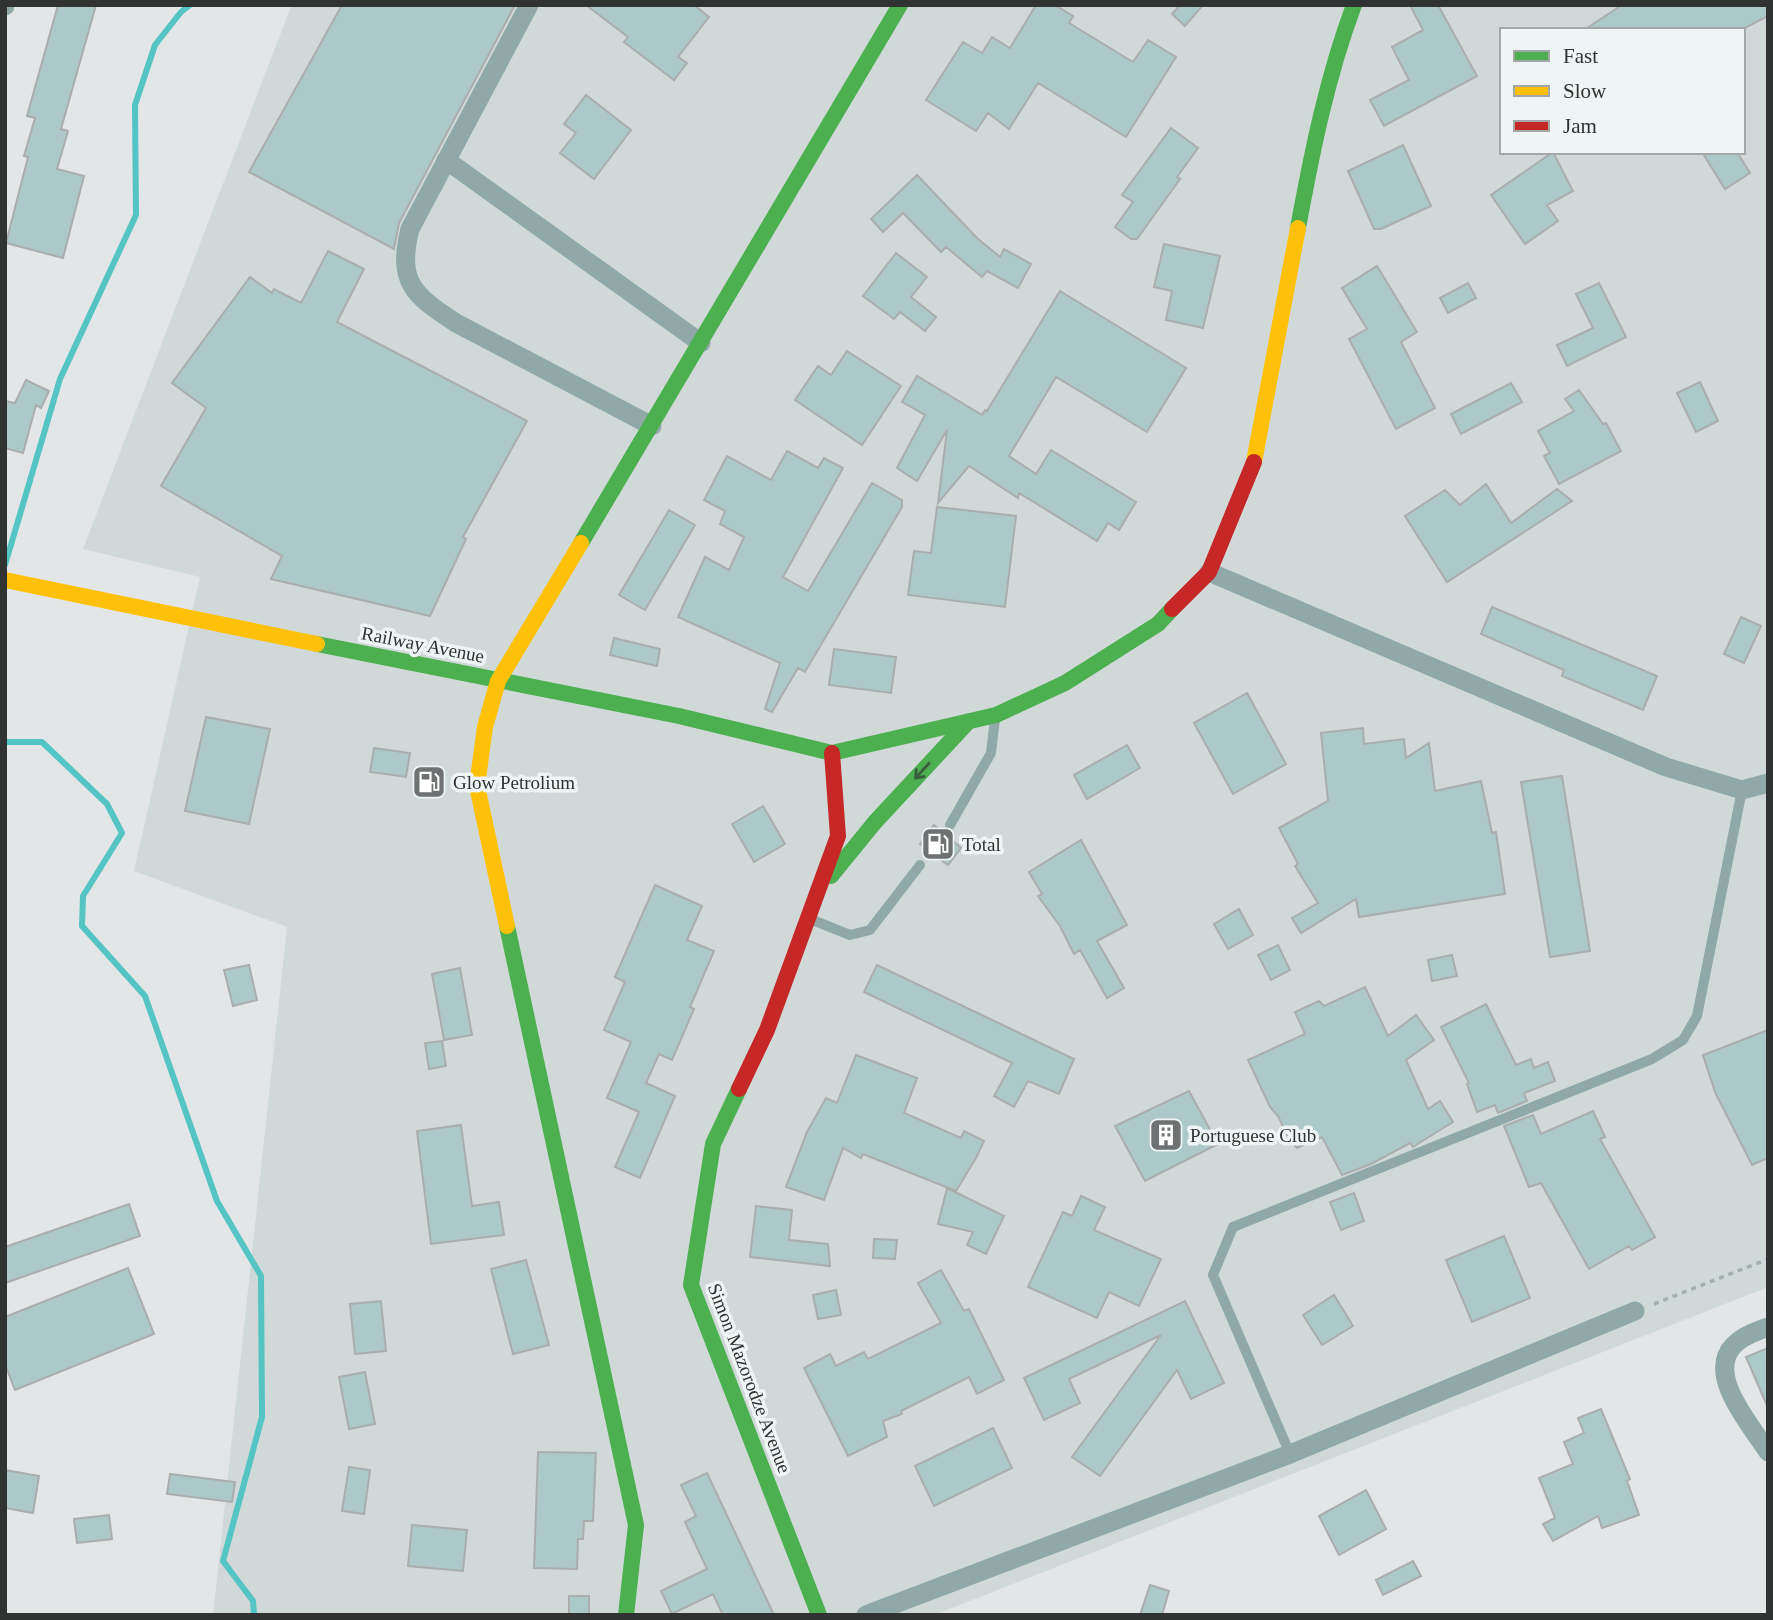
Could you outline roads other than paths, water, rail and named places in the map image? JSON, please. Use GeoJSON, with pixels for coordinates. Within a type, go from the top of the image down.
{"type":"FeatureCollection","features":[{"type":"Feature","properties":{"kind":"street"},"geometry":{"type":"LineString","coordinates":[[529,5],[410,229],[404,254],[406,277],[430,306],[456,323],[652,426]]}},
{"type":"Feature","properties":{"kind":"street"},"geometry":{"type":"LineString","coordinates":[[626,1615],[636,1525],[477,786],[485,727],[498,681],[900,5]]}},
{"type":"Feature","properties":{"kind":"street"},"geometry":{"type":"LineString","coordinates":[[832,753],[996,715],[1065,683],[1158,624],[1209,572],[1253,468],[1312,154],[1336,54],[1354,5]]}},
{"type":"Feature","properties":{"kind":"street"},"geometry":{"type":"LineString","coordinates":[[446,160],[701,343]]}},
{"type":"Feature","properties":{"kind":"street"},"geometry":{"type":"LineString","coordinates":[[1209,572],[1666,767],[1742,790],[1768,783]]}},
{"type":"Feature","properties":{"kind":"street","name":"Railway Avenue"},"geometry":{"type":"LineString","coordinates":[[5,580],[679,716],[832,753]]}},
{"type":"Feature","properties":{"kind":"street"},"geometry":{"type":"LineString","coordinates":[[819,891],[875,822],[969,721]]}},
{"type":"Feature","properties":{"kind":"street","name":"Simon Mazorodze Avenue"},"geometry":{"type":"LineString","coordinates":[[819,1615],[691,1285],[713,1144],[767,1030],[838,836],[832,753]]}},
{"type":"Feature","properties":{"kind":"street"},"geometry":{"type":"LineString","coordinates":[[866,1615],[1290,1454],[1635,1311]]}},
{"type":"Feature","properties":{"kind":"street"},"geometry":{"type":"LineString","coordinates":[[1768,1326],[1734,1344],[1723,1360],[1725,1383],[1768,1452]]}},
{"type":"Feature","properties":{"kind":"lane"},"geometry":{"type":"LineString","coordinates":[[950,825],[991,752],[996,715]]}},
{"type":"Feature","properties":{"kind":"lane"},"geometry":{"type":"LineString","coordinates":[[1290,1454],[1213,1275],[1233,1227],[1652,1059],[1683,1040],[1697,1016],[1742,790]]}},
{"type":"Feature","properties":{"kind":"lane"},"geometry":{"type":"LineString","coordinates":[[808,919],[850,934],[870,930],[920,865]]}},
{"type":"Feature","properties":{"kind":"waterway"},"geometry":{"type":"LineString","coordinates":[[5,565],[60,379],[136,215],[135,105],[155,45],[181,12],[190,5]]}},
{"type":"Feature","properties":{"kind":"waterway"},"geometry":{"type":"LineString","coordinates":[[5,742],[42,742],[107,804],[122,833],[83,896],[82,926],[145,996],[217,1201],[261,1276],[262,1417],[223,1561],[253,1601],[254,1615]]}},
{"type":"Feature","properties":{"kind":"place","name":"Glow Petrolium"},"geometry":{"type":"Point","coordinates":[429,782]}},
{"type":"Feature","properties":{"kind":"place","name":"Total"},"geometry":{"type":"Point","coordinates":[938,844]}},
{"type":"Feature","properties":{"kind":"place","name":"Portuguese Club"},"geometry":{"type":"Point","coordinates":[1166,1135]}}]}
